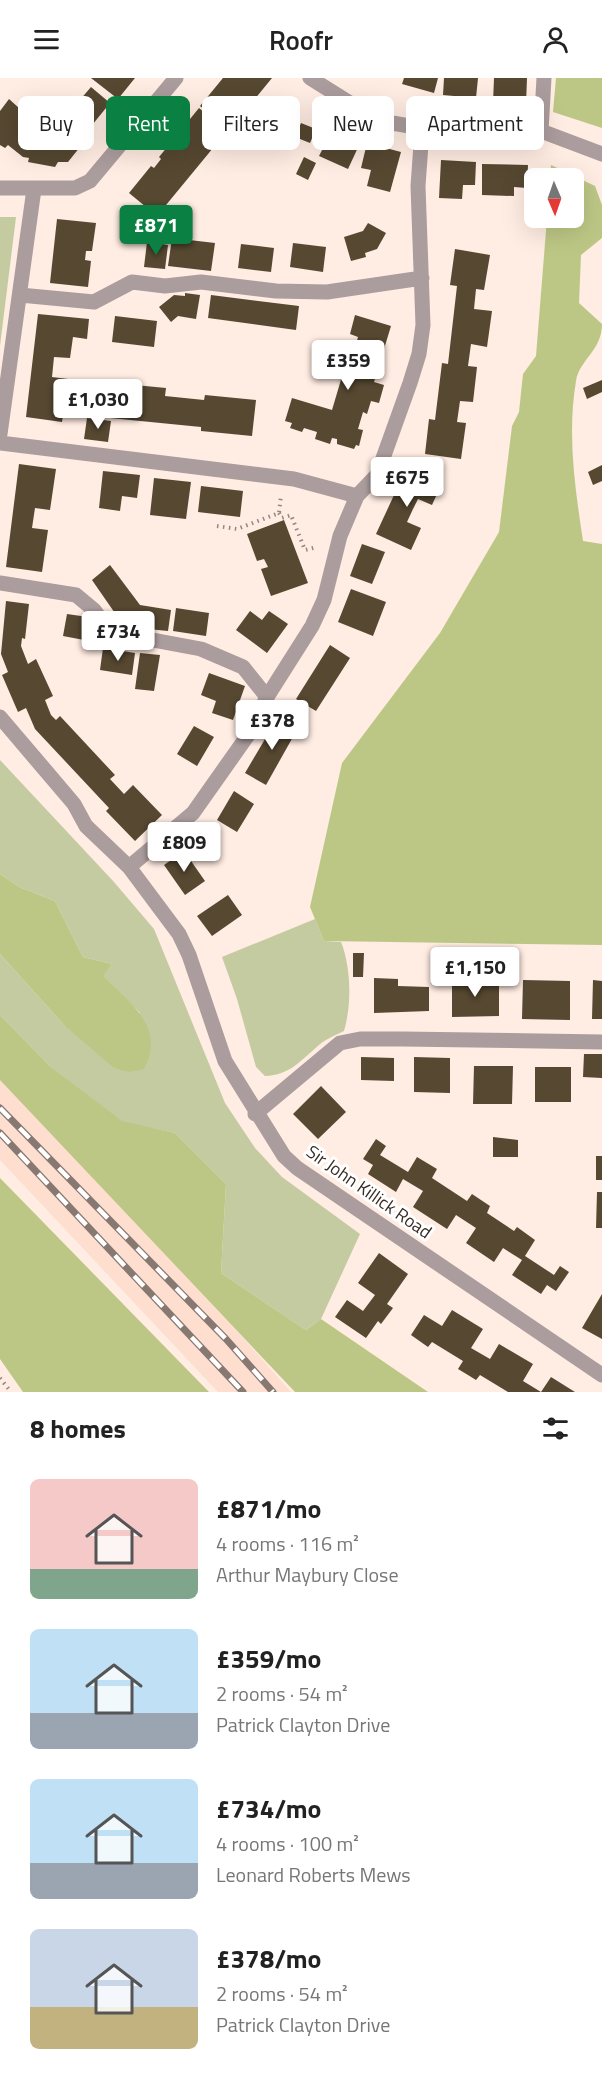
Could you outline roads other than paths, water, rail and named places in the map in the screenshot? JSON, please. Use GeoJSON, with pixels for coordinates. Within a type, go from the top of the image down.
{"type":"FeatureCollection","features":[{"type":"Feature","properties":{"kind":"street"},"geometry":{"type":"LineString","coordinates":[[0,188],[75,188],[90,181],[176,78]]}},
{"type":"Feature","properties":{"kind":"street"},"geometry":{"type":"LineString","coordinates":[[310,78],[368,113],[406,125]]}},
{"type":"Feature","properties":{"kind":"street"},"geometry":{"type":"LineString","coordinates":[[543,96],[544,78]]}},
{"type":"Feature","properties":{"kind":"street"},"geometry":{"type":"LineString","coordinates":[[544,132],[602,154]]}},
{"type":"Feature","properties":{"kind":"street"},"geometry":{"type":"LineString","coordinates":[[129,867],[193,813],[248,735],[267,697],[296,655],[324,600],[340,536],[357,496],[377,475],[419,354],[423,325],[418,186],[421,150]]}},
{"type":"Feature","properties":{"kind":"street"},"geometry":{"type":"LineString","coordinates":[[0,434],[34,189]]}},
{"type":"Feature","properties":{"kind":"street"},"geometry":{"type":"LineString","coordinates":[[20,295],[94,302],[132,282],[165,286],[201,282],[276,291],[327,292],[422,278]]}},
{"type":"Feature","properties":{"kind":"street"},"geometry":{"type":"LineString","coordinates":[[0,442],[282,478],[357,496]]}},
{"type":"Feature","properties":{"kind":"street"},"geometry":{"type":"LineString","coordinates":[[0,583],[76,595],[94,610],[110,632],[201,650],[243,667],[267,697]]}},
{"type":"Feature","properties":{"kind":"street","name":"Sir John Killick Road"},"geometry":{"type":"LineString","coordinates":[[0,717],[75,804],[86,826],[129,867],[178,934],[189,955],[225,1061],[255,1114],[284,1156],[297,1168],[602,1375]]}},
{"type":"Feature","properties":{"kind":"street"},"geometry":{"type":"LineString","coordinates":[[255,1114],[340,1043],[381,1039],[602,1042]]}},
{"type":"Feature","properties":{"kind":"railway"},"geometry":{"type":"LineString","coordinates":[[0,1108],[226,1339],[273,1392]]}},
{"type":"Feature","properties":{"kind":"railway"},"geometry":{"type":"LineString","coordinates":[[0,1133],[243,1392]]}}]}
